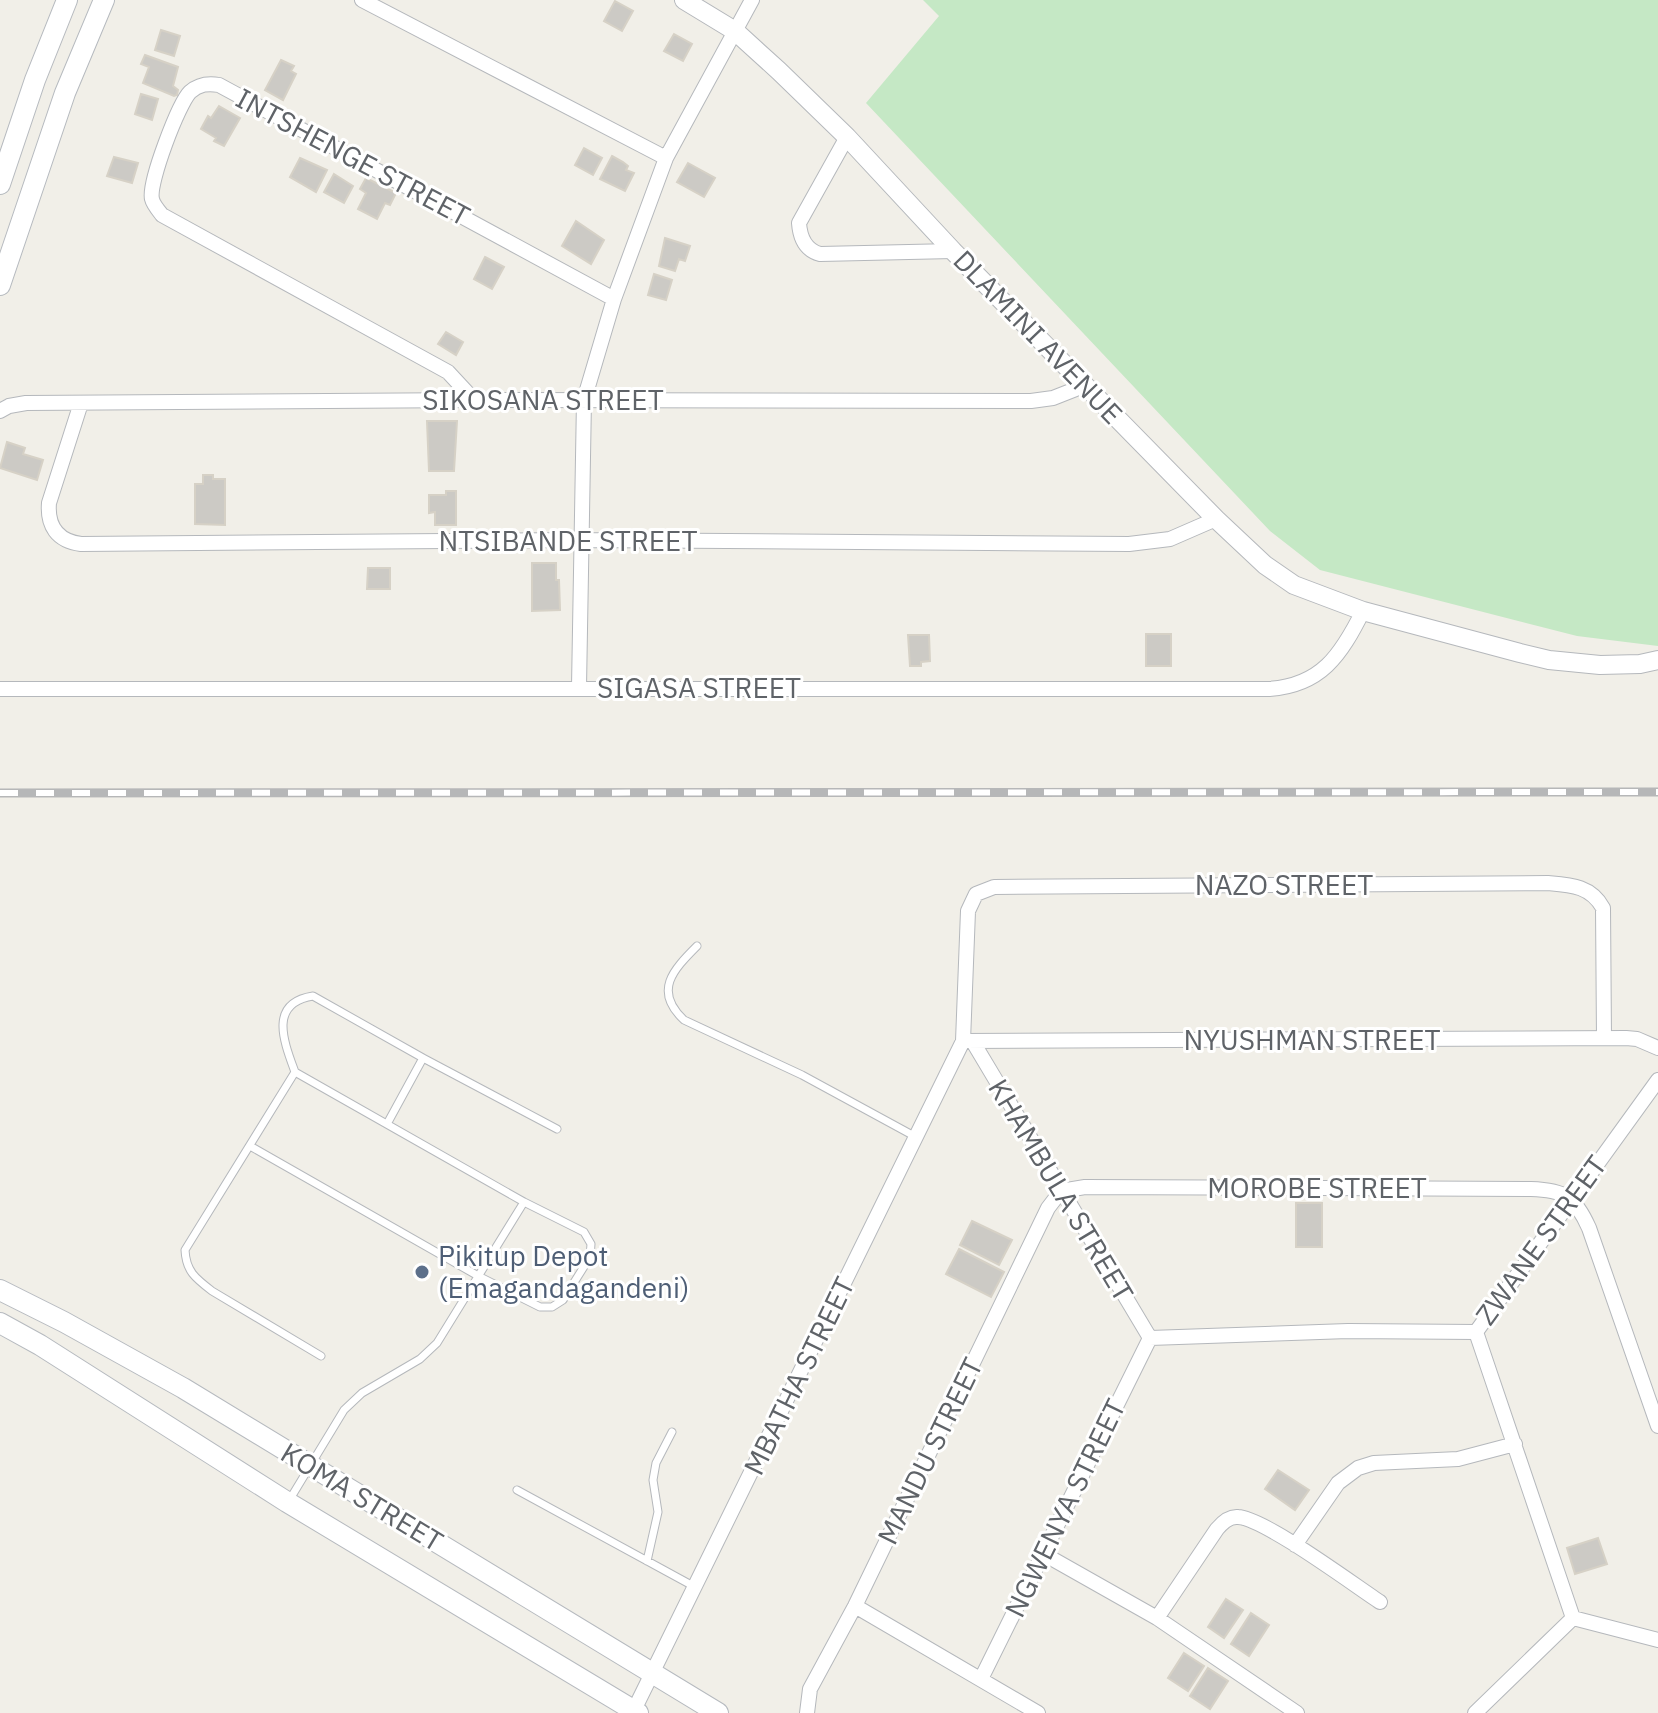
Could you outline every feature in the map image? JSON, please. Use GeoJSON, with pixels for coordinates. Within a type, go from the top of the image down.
{"type":"FeatureCollection","features":[{"type":"Feature","properties":{"kind":"main road"},"geometry":{"type":"LineString","coordinates":[[0,184],[35,80],[67,0]]}},
{"type":"Feature","properties":{"kind":"main road"},"geometry":{"type":"LineString","coordinates":[[0,285],[69,81],[104,0]]}},
{"type":"Feature","properties":{"kind":"main road","name":"KOMA STREET"},"geometry":{"type":"LineString","coordinates":[[0,1290],[126,1355],[718,1713]]}},
{"type":"Feature","properties":{"kind":"main road","name":"KOMA STREET"},"geometry":{"type":"LineString","coordinates":[[0,1323],[40,1345],[287,1502],[636,1712]]}},
{"type":"Feature","properties":{"kind":"street"},"geometry":{"type":"LineString","coordinates":[[362,0],[666,158]]}},
{"type":"Feature","properties":{"kind":"street","name":"DLAMINI AVENUE"},"geometry":{"type":"LineString","coordinates":[[684,0],[735,31],[847,137],[953,251],[1216,519],[1265,565],[1294,585],[1363,611],[1549,660],[1611,665],[1658,660]]}},
{"type":"Feature","properties":{"kind":"street"},"geometry":{"type":"LineString","coordinates":[[579,687],[584,400],[614,299],[666,158],[752,0]]}},
{"type":"Feature","properties":{"kind":"street","name":"INTSHENGE STREET"},"geometry":{"type":"LineString","coordinates":[[474,400],[448,372],[162,215],[152,199],[153,185],[175,121],[189,93],[208,83],[219,85],[614,299]]}},
{"type":"Feature","properties":{"kind":"street"},"geometry":{"type":"LineString","coordinates":[[847,137],[799,223],[806,245],[820,254],[953,251]]}},
{"type":"Feature","properties":{"kind":"street","name":"SIKOSANA STREET"},"geometry":{"type":"LineString","coordinates":[[0,411],[26,403],[1031,401],[1053,398],[1086,385]]}},
{"type":"Feature","properties":{"kind":"street","name":"NTSIBANDE STREET"},"geometry":{"type":"LineString","coordinates":[[81,403],[49,503],[48,517],[52,529],[72,543],[581,540],[1129,544],[1170,539],[1216,519]]}},
{"type":"Feature","properties":{"kind":"street","name":"SIGASA STREET"},"geometry":{"type":"LineString","coordinates":[[0,689],[1287,688],[1316,676],[1335,658],[1349,640],[1363,611]]}},
{"type":"Feature","properties":{"kind":"street","name":"NAZO STREET"},"geometry":{"type":"LineString","coordinates":[[968,1041],[968,906],[974,896],[987,888],[1548,883],[1588,890],[1603,908],[1604,1038]]}},
{"type":"Feature","properties":{"kind":"street","name":"NYUSHMAN STREET"},"geometry":{"type":"LineString","coordinates":[[968,1041],[1604,1038],[1637,1039],[1658,1048]]}},
{"type":"Feature","properties":{"kind":"street","name":"MBATHA STREET"},"geometry":{"type":"LineString","coordinates":[[636,1712],[916,1137],[968,1041]]}},
{"type":"Feature","properties":{"kind":"street","name":"KHAMBULA STREET"},"geometry":{"type":"LineString","coordinates":[[968,1041],[1150,1338]]}},
{"type":"Feature","properties":{"kind":"street","name":"ZWANE STREET"},"geometry":{"type":"LineString","coordinates":[[1150,1338],[1348,1331],[1476,1332],[1658,1080]]}},
{"type":"Feature","properties":{"kind":"street","name":"MOROBE STREET"},"geometry":{"type":"LineString","coordinates":[[1061,1191],[1085,1187],[1531,1189],[1571,1198]]}},
{"type":"Feature","properties":{"kind":"street","name":"MANDU STREET"},"geometry":{"type":"LineString","coordinates":[[807,1713],[810,1689],[855,1606],[1048,1208],[1061,1191]]}},
{"type":"Feature","properties":{"kind":"street"},"geometry":{"type":"LineString","coordinates":[[1571,1198],[1589,1228],[1658,1426]]}},
{"type":"Feature","properties":{"kind":"street"},"geometry":{"type":"LineString","coordinates":[[1476,1332],[1573,1618]]}},
{"type":"Feature","properties":{"kind":"street","name":"NGWENYA STREET"},"geometry":{"type":"LineString","coordinates":[[981,1679],[1150,1338]]}},
{"type":"Feature","properties":{"kind":"street"},"geometry":{"type":"LineString","coordinates":[[1295,1545],[1338,1483],[1358,1468],[1374,1463],[1458,1459],[1515,1444]]}},
{"type":"Feature","properties":{"kind":"street"},"geometry":{"type":"LineString","coordinates":[[1157,1618],[1213,1534],[1231,1518],[1238,1517],[1295,1545],[1380,1602]]}},
{"type":"Feature","properties":{"kind":"street"},"geometry":{"type":"LineString","coordinates":[[1042,1553],[1157,1618],[1297,1713]]}},
{"type":"Feature","properties":{"kind":"street"},"geometry":{"type":"LineString","coordinates":[[855,1606],[1038,1713]]}},
{"type":"Feature","properties":{"kind":"street"},"geometry":{"type":"LineString","coordinates":[[1573,1618],[1658,1640]]}},
{"type":"Feature","properties":{"kind":"street"},"geometry":{"type":"LineString","coordinates":[[1475,1713],[1573,1618]]}},
{"type":"Feature","properties":{"kind":"lane"},"geometry":{"type":"LineString","coordinates":[[697,946],[676,969],[668,990],[672,1008],[684,1020],[802,1075],[916,1137]]}},
{"type":"Feature","properties":{"kind":"lane"},"geometry":{"type":"LineString","coordinates":[[250,1146],[480,1277],[540,1307],[552,1307],[563,1300],[590,1257],[591,1244],[584,1232],[524,1202],[295,1072],[282,1036],[285,1012],[298,998],[313,996],[557,1129]]}},
{"type":"Feature","properties":{"kind":"lane"},"geometry":{"type":"LineString","coordinates":[[387,1124],[423,1058]]}},
{"type":"Feature","properties":{"kind":"lane"},"geometry":{"type":"LineString","coordinates":[[295,1072],[185,1250],[186,1264],[198,1280],[212,1291],[321,1356]]}},
{"type":"Feature","properties":{"kind":"lane"},"geometry":{"type":"LineString","coordinates":[[287,1502],[344,1410],[362,1393],[420,1359],[437,1343],[524,1202]]}},
{"type":"Feature","properties":{"kind":"lane"},"geometry":{"type":"LineString","coordinates":[[647,1561],[658,1512],[653,1480],[656,1463],[672,1432]]}},
{"type":"Feature","properties":{"kind":"lane"},"geometry":{"type":"LineString","coordinates":[[517,1490],[695,1587]]}},
{"type":"Feature","properties":{"kind":"green space"},"geometry":{"type":"Polygon","coordinates":[[[923,0],[1658,0],[1658,646],[1577,636],[1320,570],[1270,531],[866,103],[939,16],[923,0]]]}},
{"type":"Feature","properties":{"kind":"building"},"geometry":{"type":"Polygon","coordinates":[[[615,1],[633,11],[622,31],[604,21],[615,1]]]}},
{"type":"Feature","properties":{"kind":"building"},"geometry":{"type":"Polygon","coordinates":[[[161,30],[180,36],[174,56],[155,50],[161,30]]]}},
{"type":"Feature","properties":{"kind":"building"},"geometry":{"type":"Polygon","coordinates":[[[674,34],[692,44],[683,61],[664,51],[674,34]]]}},
{"type":"Feature","properties":{"kind":"building"},"geometry":{"type":"Polygon","coordinates":[[[145,55],[178,67],[173,86],[178,90],[177,95],[143,83],[149,67],[141,64],[145,55]]]}},
{"type":"Feature","properties":{"kind":"building"},"geometry":{"type":"Polygon","coordinates":[[[281,60],[294,66],[291,71],[296,74],[283,100],[265,90],[281,60]]]}},
{"type":"Feature","properties":{"kind":"building"},"geometry":{"type":"Polygon","coordinates":[[[141,94],[158,99],[152,120],[135,114],[141,94]]]}},
{"type":"Feature","properties":{"kind":"building"},"geometry":{"type":"Polygon","coordinates":[[[219,106],[240,118],[224,146],[201,129],[208,116],[211,118],[219,106]]]}},
{"type":"Feature","properties":{"kind":"building"},"geometry":{"type":"Polygon","coordinates":[[[584,148],[602,158],[593,175],[575,165],[584,148]]]}},
{"type":"Feature","properties":{"kind":"building"},"geometry":{"type":"Polygon","coordinates":[[[612,156],[628,166],[626,170],[634,173],[625,191],[600,179],[612,156]]]}},
{"type":"Feature","properties":{"kind":"building"},"geometry":{"type":"Polygon","coordinates":[[[114,157],[138,163],[132,183],[107,176],[114,157]]]}},
{"type":"Feature","properties":{"kind":"building"},"geometry":{"type":"Polygon","coordinates":[[[300,158],[327,170],[316,192],[290,177],[300,158]]]}},
{"type":"Feature","properties":{"kind":"building"},"geometry":{"type":"Polygon","coordinates":[[[688,163],[715,178],[704,197],[677,182],[688,163]]]}},
{"type":"Feature","properties":{"kind":"building"},"geometry":{"type":"Polygon","coordinates":[[[334,174],[353,186],[344,203],[324,192],[334,174]]]}},
{"type":"Feature","properties":{"kind":"building"},"geometry":{"type":"Polygon","coordinates":[[[366,178],[396,193],[390,205],[385,203],[377,219],[358,209],[366,193],[360,189],[366,178]]]}},
{"type":"Feature","properties":{"kind":"building"},"geometry":{"type":"Polygon","coordinates":[[[576,221],[604,240],[591,264],[562,246],[576,221]]]}},
{"type":"Feature","properties":{"kind":"building"},"geometry":{"type":"Polygon","coordinates":[[[665,238],[690,246],[685,261],[679,259],[675,271],[659,266],[665,238]]]}},
{"type":"Feature","properties":{"kind":"building"},"geometry":{"type":"Polygon","coordinates":[[[485,257],[504,267],[492,289],[474,279],[485,257]]]}},
{"type":"Feature","properties":{"kind":"building"},"geometry":{"type":"Polygon","coordinates":[[[654,274],[672,280],[666,300],[648,295],[654,274]]]}},
{"type":"Feature","properties":{"kind":"building"},"geometry":{"type":"Polygon","coordinates":[[[446,332],[463,342],[456,355],[438,344],[446,332]]]}},
{"type":"Feature","properties":{"kind":"building"},"geometry":{"type":"Polygon","coordinates":[[[427,421],[457,421],[454,471],[429,471],[427,421]]]}},
{"type":"Feature","properties":{"kind":"building"},"geometry":{"type":"Polygon","coordinates":[[[7,442],[25,448],[23,454],[43,460],[37,480],[0,468],[7,442]]]}},
{"type":"Feature","properties":{"kind":"building"},"geometry":{"type":"Polygon","coordinates":[[[203,475],[225,479],[225,525],[195,524],[195,484],[203,484],[203,475]]]}},
{"type":"Feature","properties":{"kind":"building"},"geometry":{"type":"Polygon","coordinates":[[[446,491],[456,491],[456,525],[435,525],[435,512],[429,513],[429,495],[446,495],[446,491]]]}},
{"type":"Feature","properties":{"kind":"building"},"geometry":{"type":"Polygon","coordinates":[[[532,563],[556,563],[560,610],[532,611],[532,563]]]}},
{"type":"Feature","properties":{"kind":"building"},"geometry":{"type":"Polygon","coordinates":[[[368,568],[390,568],[390,589],[367,589],[368,568]]]}},
{"type":"Feature","properties":{"kind":"building"},"geometry":{"type":"Polygon","coordinates":[[[1146,634],[1171,634],[1171,666],[1146,666],[1146,634]]]}},
{"type":"Feature","properties":{"kind":"building"},"geometry":{"type":"Polygon","coordinates":[[[908,635],[929,635],[930,661],[921,662],[921,666],[910,666],[908,635]]]}},
{"type":"Feature","properties":{"kind":"building"},"geometry":{"type":"Polygon","coordinates":[[[1296,1203],[1322,1203],[1322,1247],[1296,1247],[1296,1203]]]}},
{"type":"Feature","properties":{"kind":"building"},"geometry":{"type":"Polygon","coordinates":[[[972,1221],[1012,1240],[999,1265],[960,1245],[972,1221]]]}},
{"type":"Feature","properties":{"kind":"building"},"geometry":{"type":"Polygon","coordinates":[[[959,1249],[1004,1272],[991,1297],[946,1274],[959,1249]]]}},
{"type":"Feature","properties":{"kind":"building"},"geometry":{"type":"Polygon","coordinates":[[[1278,1470],[1309,1490],[1295,1510],[1265,1489],[1278,1470]]]}},
{"type":"Feature","properties":{"kind":"building"},"geometry":{"type":"Polygon","coordinates":[[[1598,1538],[1607,1564],[1575,1574],[1567,1548],[1598,1538]]]}},
{"type":"Feature","properties":{"kind":"building"},"geometry":{"type":"Polygon","coordinates":[[[1226,1599],[1243,1610],[1224,1638],[1208,1627],[1226,1599]]]}},
{"type":"Feature","properties":{"kind":"building"},"geometry":{"type":"Polygon","coordinates":[[[1251,1613],[1269,1625],[1249,1656],[1231,1644],[1251,1613]]]}},
{"type":"Feature","properties":{"kind":"building"},"geometry":{"type":"Polygon","coordinates":[[[1184,1653],[1204,1666],[1188,1691],[1168,1678],[1184,1653]]]}},
{"type":"Feature","properties":{"kind":"building"},"geometry":{"type":"Polygon","coordinates":[[[1208,1668],[1228,1681],[1210,1709],[1190,1696],[1208,1668]]]}},
{"type":"Feature","properties":{"kind":"railway"},"geometry":{"type":"LineString","coordinates":[[0,793],[1658,792]]}},
{"type":"Feature","properties":{"kind":"place","name":"Pikitup Depot (Emagandagandeni)"},"geometry":{"type":"Point","coordinates":[422,1272]}}]}
